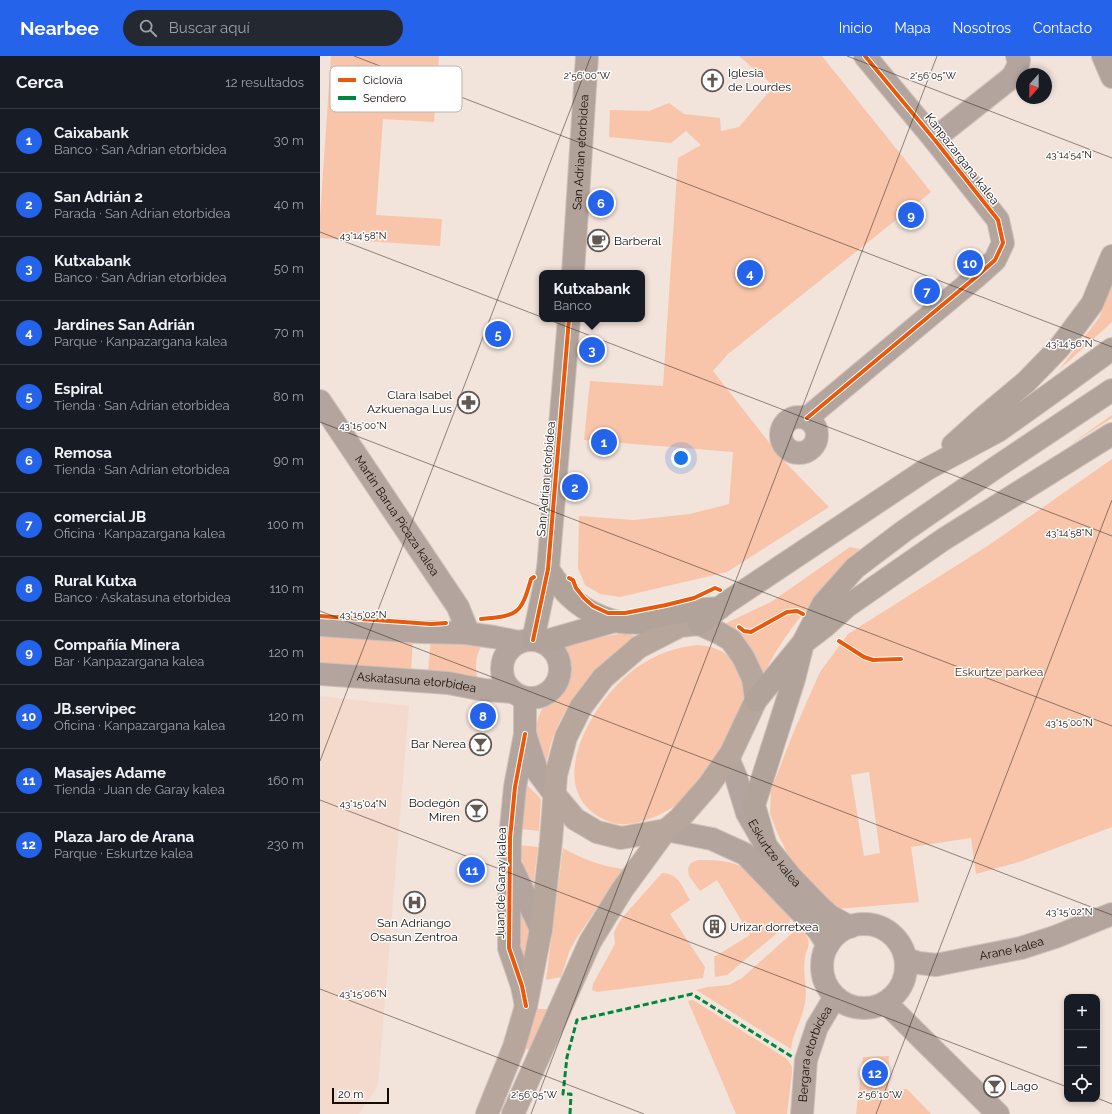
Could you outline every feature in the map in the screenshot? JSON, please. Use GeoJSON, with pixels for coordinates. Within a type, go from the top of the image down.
{"type":"FeatureCollection","features":[{"type":"Feature","properties":{"kind":"highway"},"geometry":{"type":"LineString","coordinates":[[1104,56],[1112,77]]}},
{"type":"Feature","properties":{"kind":"highway"},"geometry":{"type":"LineString","coordinates":[[927,469],[983,418],[1026,382],[1059,348],[1092,304],[1112,256]]}},
{"type":"Feature","properties":{"kind":"highway"},"geometry":{"type":"LineString","coordinates":[[690,625],[720,608],[927,469],[998,431],[1112,349]]}},
{"type":"Feature","properties":{"kind":"highway"},"geometry":{"type":"LineString","coordinates":[[766,846],[754,805],[794,679],[803,643],[822,604],[855,568],[904,531],[1112,390]]}},
{"type":"Feature","properties":{"kind":"highway"},"geometry":{"type":"LineString","coordinates":[[756,700],[803,643],[824,627],[846,607],[944,539],[1112,434]]}},
{"type":"Feature","properties":{"kind":"highway"},"geometry":{"type":"LineString","coordinates":[[621,622],[692,610],[720,608]]}},
{"type":"Feature","properties":{"kind":"main road"},"geometry":{"type":"LineString","coordinates":[[513,1114],[590,942],[622,890],[666,830],[680,818],[709,785],[728,758],[756,700],[753,678],[743,657],[731,640],[719,633],[690,625]]}},
{"type":"Feature","properties":{"kind":"main road","name":"Juan de Garay kalea"},"geometry":{"type":"LineString","coordinates":[[487,1114],[514,1047],[526,1006],[541,929],[556,775],[566,737],[581,707],[603,678],[639,647],[690,625]]}},
{"type":"Feature","properties":{"kind":"main road"},"geometry":{"type":"LineString","coordinates":[[555,795],[575,819],[597,832],[621,838],[666,830]]}},
{"type":"Feature","properties":{"kind":"street","name":"San Adrian etorbidea"},"geometry":{"type":"LineString","coordinates":[[573,270],[587,56]]}},
{"type":"Feature","properties":{"kind":"street","name":"Kanpazargana kalea"},"geometry":{"type":"LineString","coordinates":[[807,418],[995,260],[1003,244],[998,220],[934,139],[865,56]]}},
{"type":"Feature","properties":{"kind":"street"},"geometry":{"type":"LineString","coordinates":[[934,139],[1011,78],[1018,66],[1019,60],[1017,56]]}},
{"type":"Feature","properties":{"kind":"street","name":"San Adrian etorbidea"},"geometry":{"type":"LineString","coordinates":[[531,641],[548,569],[569,322]]}},
{"type":"Feature","properties":{"kind":"street","name":"Martin Barua Picaza kalea"},"geometry":{"type":"LineString","coordinates":[[320,401],[327,418],[458,607],[466,627],[465,633]]}},
{"type":"Feature","properties":{"kind":"street"},"geometry":{"type":"LineString","coordinates":[[548,569],[555,581],[583,608],[621,622]]}},
{"type":"Feature","properties":{"kind":"street"},"geometry":{"type":"LineString","coordinates":[[320,625],[421,632],[465,633],[531,641],[551,647],[557,654],[561,673],[558,682],[552,690],[544,696],[534,698],[519,695],[506,685],[502,676],[502,665],[505,655],[511,648],[531,641],[621,622],[690,625]]}},
{"type":"Feature","properties":{"kind":"street","name":"Askatasuna etorbidea"},"geometry":{"type":"LineString","coordinates":[[320,674],[448,683],[519,695]]}},
{"type":"Feature","properties":{"kind":"street"},"geometry":{"type":"LineString","coordinates":[[519,695],[525,734],[537,771],[555,795]]}},
{"type":"Feature","properties":{"kind":"street","name":"Juan de Garay kalea"},"geometry":{"type":"LineString","coordinates":[[525,734],[515,786],[510,838],[509,948],[522,986],[526,1006]]}},
{"type":"Feature","properties":{"kind":"street","name":"Eskurtze kalea"},"geometry":{"type":"LineString","coordinates":[[728,758],[736,777],[747,813],[766,846],[791,877],[820,908],[830,916],[850,927]]}},
{"type":"Feature","properties":{"kind":"street","name":"Eskurtze kalea"},"geometry":{"type":"LineString","coordinates":[[666,830],[712,839],[744,854],[818,930],[828,945]]}},
{"type":"Feature","properties":{"kind":"street"},"geometry":{"type":"LineString","coordinates":[[509,861],[541,929]]}},
{"type":"Feature","properties":{"kind":"street","name":"Arane kalea"},"geometry":{"type":"LineString","coordinates":[[906,960],[936,965],[1021,948],[1055,937],[1112,914]]}},
{"type":"Feature","properties":{"kind":"street"},"geometry":{"type":"LineString","coordinates":[[868,924],[881,928],[892,935],[900,944],[906,960],[906,975],[896,994],[886,1003],[876,1007],[862,1009],[847,1005],[835,997],[829,990],[823,977],[823,957],[828,945],[838,934],[850,927],[868,924]]}},
{"type":"Feature","properties":{"kind":"street","name":"Bergara etorbidea"},"geometry":{"type":"LineString","coordinates":[[802,1114],[806,1060],[817,1027],[835,997]]}},
{"type":"Feature","properties":{"kind":"street"},"geometry":{"type":"LineString","coordinates":[[886,1003],[998,1114]]}},
{"type":"Feature","properties":{"kind":"shaded area"},"geometry":{"type":"Polygon","coordinates":[[[320,696],[409,706],[378,1086],[359,1114],[320,1114],[320,696]]]}},
{"type":"Feature","properties":{"kind":"green space"},"geometry":{"type":"Polygon","coordinates":[[[331,56],[439,56],[438,66],[330,66],[331,56]]]}},
{"type":"Feature","properties":{"kind":"green space"},"geometry":{"type":"Polygon","coordinates":[[[739,56],[822,56],[931,192],[728,354],[713,371],[782,459],[829,507],[727,572],[620,597],[600,594],[585,585],[578,568],[579,516],[634,520],[690,514],[729,504],[733,452],[584,440],[590,381],[663,386],[678,158],[701,145],[686,131],[671,143],[609,137],[610,110],[649,111],[669,103],[684,114],[720,118],[721,131],[739,127],[774,86],[739,56]]]}},
{"type":"Feature","properties":{"kind":"green space"},"geometry":{"type":"Polygon","coordinates":[[[330,71],[330,112],[435,112],[434,122],[383,119],[376,215],[442,219],[440,246],[320,238],[320,217],[330,71]]]}},
{"type":"Feature","properties":{"kind":"green space"},"geometry":{"type":"Polygon","coordinates":[[[1112,286],[1112,322],[1059,370],[1099,318],[1112,286]]]}},
{"type":"Feature","properties":{"kind":"green space"},"geometry":{"type":"Polygon","coordinates":[[[1112,415],[1112,418],[1068,446],[1112,415]]]}},
{"type":"Feature","properties":{"kind":"green space","name":"Eskurtze parkea"},"geometry":{"type":"Polygon","coordinates":[[[1112,459],[1112,827],[1019,862],[976,874],[971,838],[911,847],[919,902],[837,909],[789,857],[776,830],[770,813],[771,790],[794,731],[820,672],[848,634],[989,545],[1112,459]],[[869,772],[851,775],[864,856],[880,853],[869,772]]]}},
{"type":"Feature","properties":{"kind":"green space"},"geometry":{"type":"Polygon","coordinates":[[[850,547],[860,549],[850,558],[802,615],[780,645],[762,678],[720,626],[771,602],[850,547]]]}},
{"type":"Feature","properties":{"kind":"green space"},"geometry":{"type":"Polygon","coordinates":[[[320,632],[413,638],[411,671],[320,664],[320,632]]]}},
{"type":"Feature","properties":{"kind":"green space"},"geometry":{"type":"Polygon","coordinates":[[[629,632],[635,637],[590,677],[569,705],[553,737],[546,764],[537,744],[536,730],[541,710],[557,696],[567,678],[569,664],[568,658],[564,650],[559,645],[629,632]]]}},
{"type":"Feature","properties":{"kind":"green space"},"geometry":{"type":"Polygon","coordinates":[[[431,639],[483,643],[476,660],[478,679],[471,676],[428,671],[431,639]]]}},
{"type":"Feature","properties":{"kind":"green space"},"geometry":{"type":"Polygon","coordinates":[[[698,645],[712,648],[726,654],[735,664],[744,682],[745,694],[734,729],[696,787],[676,806],[654,817],[631,824],[610,822],[588,808],[577,789],[575,768],[580,744],[591,720],[605,699],[622,680],[639,666],[667,652],[682,647],[698,645]]]}},
{"type":"Feature","properties":{"kind":"green space"},"geometry":{"type":"Polygon","coordinates":[[[523,781],[541,799],[539,831],[520,829],[523,781]]]}},
{"type":"Feature","properties":{"kind":"green space"},"geometry":{"type":"Polygon","coordinates":[[[518,845],[538,847],[532,895],[518,845]]]}},
{"type":"Feature","properties":{"kind":"green space"},"geometry":{"type":"Polygon","coordinates":[[[563,848],[592,862],[623,869],[576,939],[569,952],[561,977],[546,980],[563,848]]]}},
{"type":"Feature","properties":{"kind":"green space"},"geometry":{"type":"Polygon","coordinates":[[[698,860],[726,862],[742,867],[764,885],[788,912],[791,918],[789,923],[727,975],[715,977],[714,957],[750,935],[717,880],[700,891],[689,876],[688,868],[691,863],[698,860]]]}},
{"type":"Feature","properties":{"kind":"green space"},"geometry":{"type":"Polygon","coordinates":[[[662,873],[676,878],[690,900],[670,914],[705,967],[703,978],[597,992],[592,990],[593,984],[615,944],[614,932],[621,919],[662,873]]]}},
{"type":"Feature","properties":{"kind":"green space"},"geometry":{"type":"Polygon","coordinates":[[[517,886],[530,936],[526,965],[514,933],[517,886]]]}},
{"type":"Feature","properties":{"kind":"green space"},"geometry":{"type":"Polygon","coordinates":[[[799,927],[808,939],[804,963],[806,995],[803,1012],[793,1038],[791,1049],[696,990],[729,985],[742,978],[799,927]]]}},
{"type":"Feature","properties":{"kind":"green space"},"geometry":{"type":"Polygon","coordinates":[[[693,1000],[787,1059],[792,1067],[792,1073],[787,1114],[736,1114],[688,1001],[693,1000]]]}},
{"type":"Feature","properties":{"kind":"green space"},"geometry":{"type":"Polygon","coordinates":[[[538,1009],[548,1009],[529,1050],[524,1047],[538,1009]]]}},
{"type":"Feature","properties":{"kind":"green space"},"geometry":{"type":"Polygon","coordinates":[[[889,1056],[888,1089],[907,1089],[931,1114],[856,1114],[863,1057],[889,1056]]]}},
{"type":"Feature","properties":{"kind":"marked path"},"geometry":{"type":"LineString","coordinates":[[570,1114],[571,1094],[563,1094],[567,1057],[577,1020],[692,994],[794,1058]]}},
{"type":"Feature","properties":{"kind":"cycle path"},"geometry":{"type":"LineString","coordinates":[[807,418],[976,277],[995,260],[1003,243],[998,220],[934,139],[865,56]]}},
{"type":"Feature","properties":{"kind":"cycle path"},"geometry":{"type":"LineString","coordinates":[[533,640],[548,569],[569,322]]}},
{"type":"Feature","properties":{"kind":"cycle path"},"geometry":{"type":"LineString","coordinates":[[481,619],[503,617],[516,611],[524,600],[531,579],[534,577]]}},
{"type":"Feature","properties":{"kind":"cycle path"},"geometry":{"type":"LineString","coordinates":[[569,578],[573,580],[576,588],[584,598],[593,606],[608,613],[625,613],[666,605],[694,598],[715,588],[720,590]]}},
{"type":"Feature","properties":{"kind":"cycle path"},"geometry":{"type":"LineString","coordinates":[[739,627],[744,631],[751,632],[787,612],[797,611],[803,614]]}},
{"type":"Feature","properties":{"kind":"cycle path"},"geometry":{"type":"LineString","coordinates":[[320,616],[431,624],[446,623]]}},
{"type":"Feature","properties":{"kind":"cycle path"},"geometry":{"type":"LineString","coordinates":[[839,641],[864,657],[873,660],[901,659]]}},
{"type":"Feature","properties":{"kind":"cycle path"},"geometry":{"type":"LineString","coordinates":[[525,734],[515,787],[510,838],[509,948],[522,986],[526,1006]]}},
{"type":"Feature","properties":{"kind":"place","name":"Iglesia de Lourdes"},"geometry":{"type":"Point","coordinates":[712,80]}},
{"type":"Feature","properties":{"kind":"place","name":"Remosa"},"geometry":{"type":"Point","coordinates":[601,203]}},
{"type":"Feature","properties":{"kind":"place","name":"Compañía Minera"},"geometry":{"type":"Point","coordinates":[911,215]}},
{"type":"Feature","properties":{"kind":"place","name":"Barberal"},"geometry":{"type":"Point","coordinates":[599,241]}},
{"type":"Feature","properties":{"kind":"place","name":"JB.servipec"},"geometry":{"type":"Point","coordinates":[970,263]}},
{"type":"Feature","properties":{"kind":"place","name":"Jardines San Adrián"},"geometry":{"type":"Point","coordinates":[750,273]}},
{"type":"Feature","properties":{"kind":"place","name":"comercial JB"},"geometry":{"type":"Point","coordinates":[927,291]}},
{"type":"Feature","properties":{"kind":"place","name":"Espiral"},"geometry":{"type":"Point","coordinates":[498,334]}},
{"type":"Feature","properties":{"kind":"place","name":"Kutxabank"},"geometry":{"type":"Point","coordinates":[592,350]}},
{"type":"Feature","properties":{"kind":"place","name":"Clara Isabel Azkuenaga Lus"},"geometry":{"type":"Point","coordinates":[468,402]}},
{"type":"Feature","properties":{"kind":"place","name":"Caixabank"},"geometry":{"type":"Point","coordinates":[604,442]}},
{"type":"Feature","properties":{"kind":"place","name":"San Adrián 2"},"geometry":{"type":"Point","coordinates":[575,487]}},
{"type":"Feature","properties":{"kind":"place","name":"Rural Kutxa"},"geometry":{"type":"Point","coordinates":[483,716]}},
{"type":"Feature","properties":{"kind":"place","name":"Bar Nerea"},"geometry":{"type":"Point","coordinates":[481,744]}},
{"type":"Feature","properties":{"kind":"place","name":"Bodegón Miren"},"geometry":{"type":"Point","coordinates":[476,810]}},
{"type":"Feature","properties":{"kind":"place","name":"Masajes Adame"},"geometry":{"type":"Point","coordinates":[472,870]}},
{"type":"Feature","properties":{"kind":"place","name":"San Adriango Osasun Zentroa"},"geometry":{"type":"Point","coordinates":[414,902]}},
{"type":"Feature","properties":{"kind":"place","name":"Urizar dorretxea"},"geometry":{"type":"Point","coordinates":[715,927]}},
{"type":"Feature","properties":{"kind":"place","name":"Plaza Jaro de Arana"},"geometry":{"type":"Point","coordinates":[875,1073]}},
{"type":"Feature","properties":{"kind":"place","name":"Lago"},"geometry":{"type":"Point","coordinates":[994,1086]}}]}
